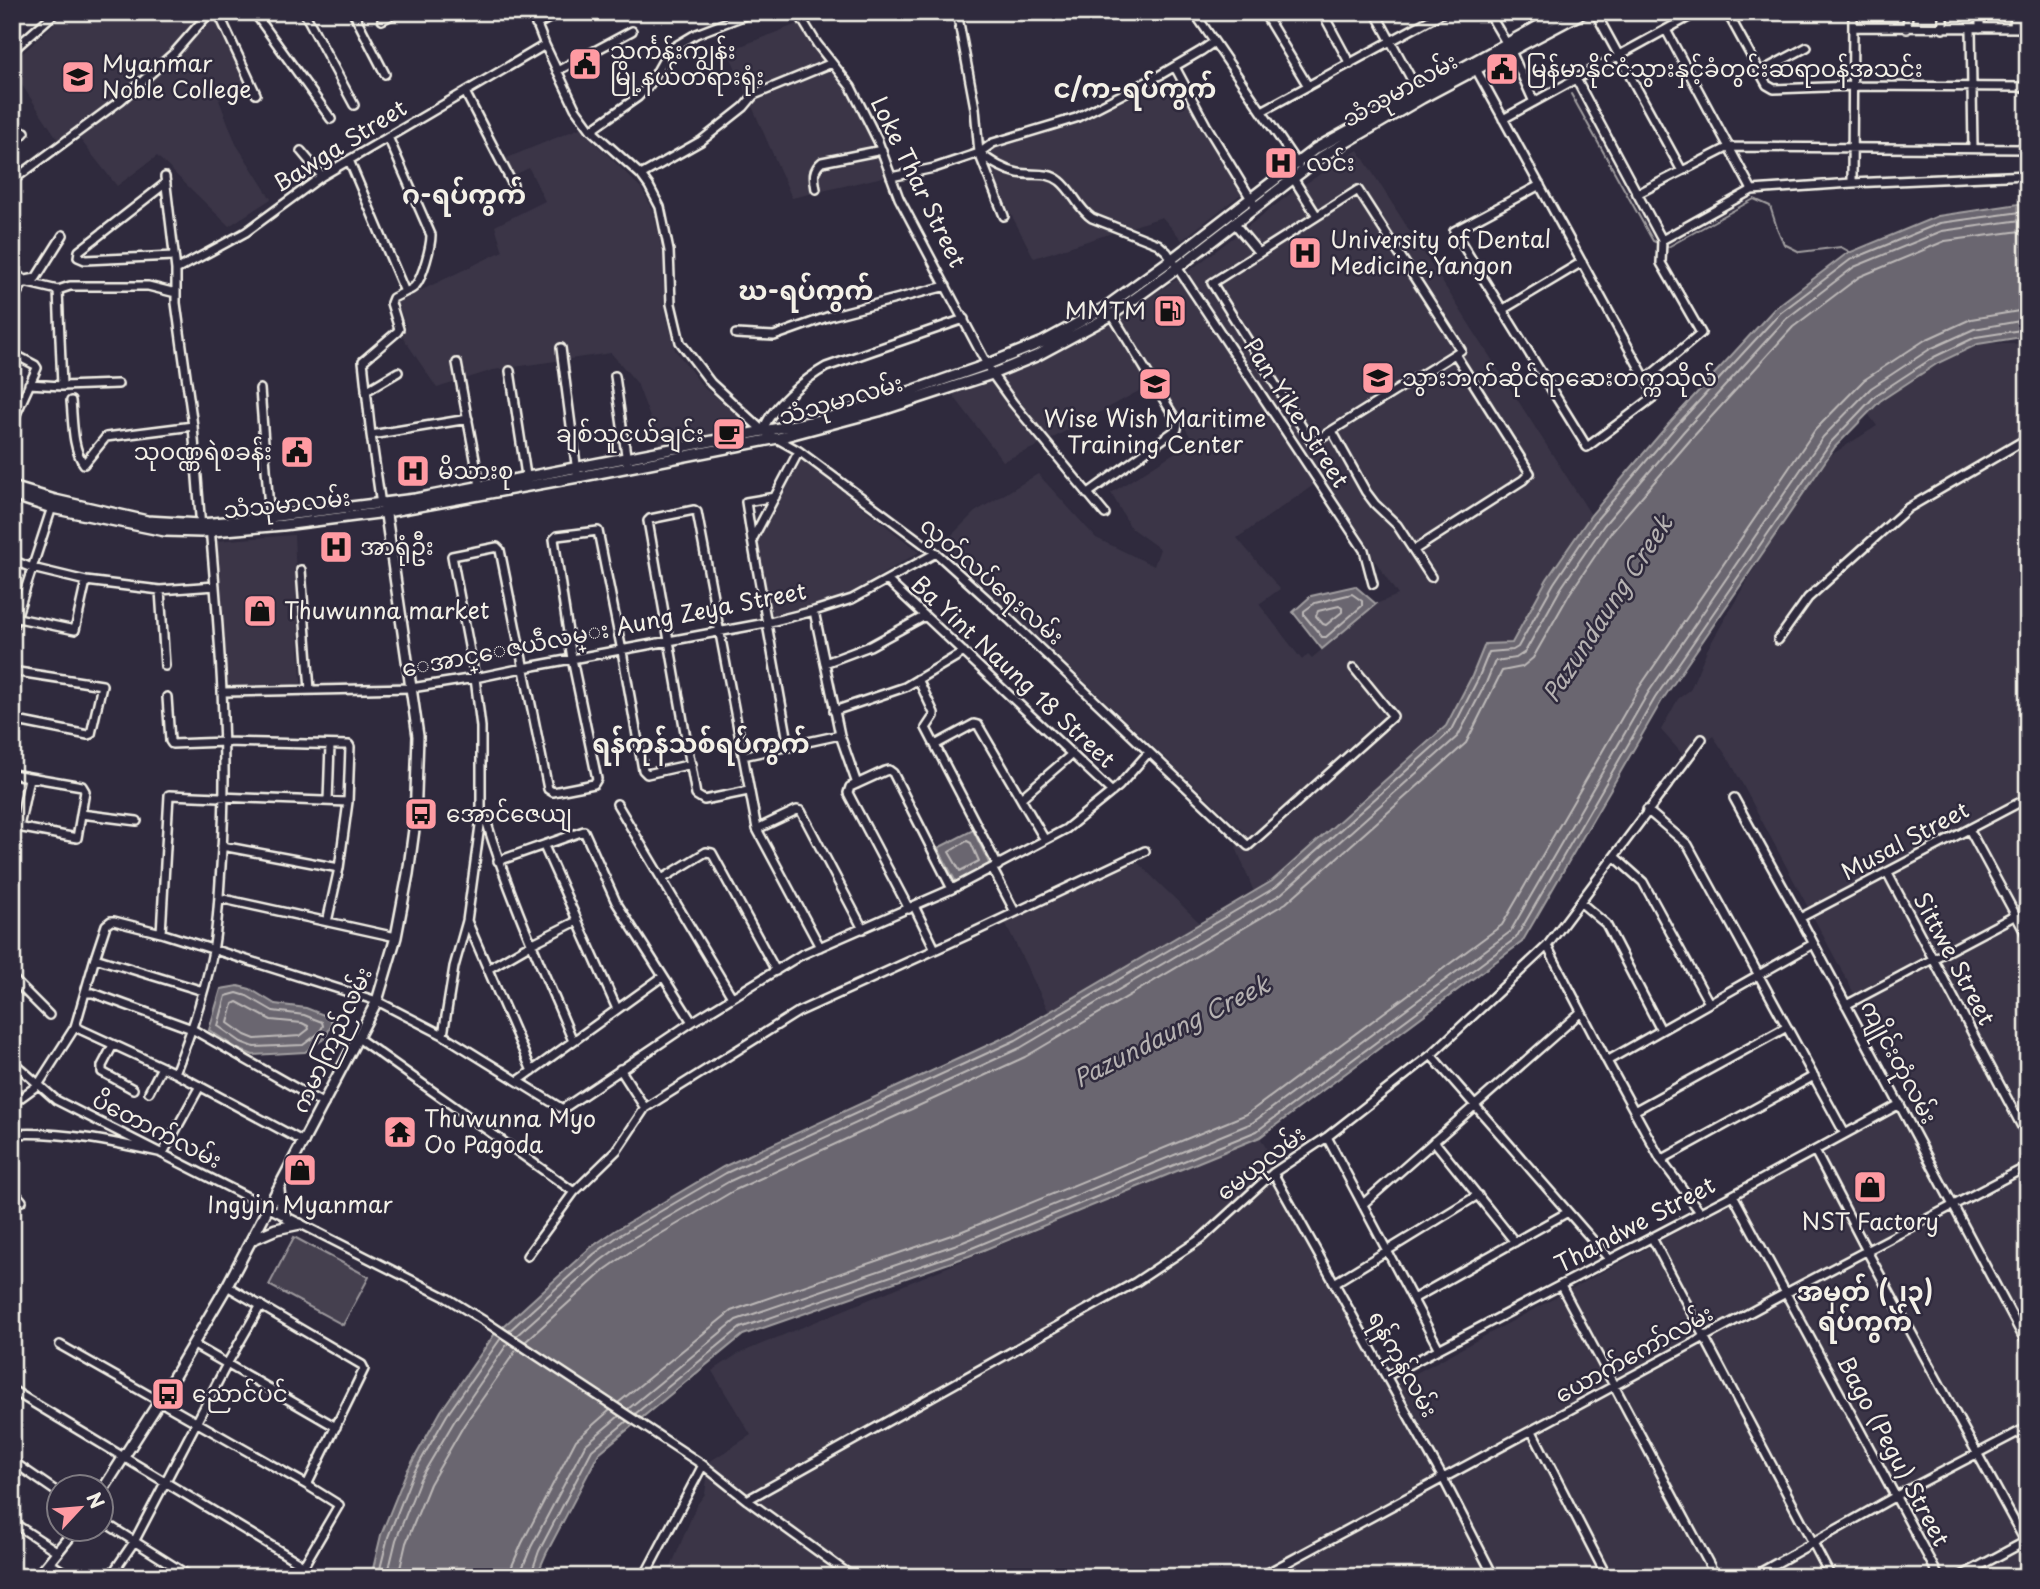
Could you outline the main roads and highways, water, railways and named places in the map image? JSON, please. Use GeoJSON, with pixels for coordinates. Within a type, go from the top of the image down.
{"type":"FeatureCollection","features":[{"type":"Feature","properties":{"kind":"main road","name":"သံသုမာလမ်း"},"geometry":{"type":"LineString","coordinates":[[1420,95],[1476,69],[1564,12]]}},
{"type":"Feature","properties":{"kind":"main road","name":"သံသုမာလမ်း"},"geometry":{"type":"LineString","coordinates":[[1175,263],[1250,198],[1299,166],[1315,149],[1508,47],[1584,12]]}},
{"type":"Feature","properties":{"kind":"main road","name":"သံသုမာလမ်း"},"geometry":{"type":"LineString","coordinates":[[12,495],[166,524],[205,527],[270,521],[327,521],[627,462],[820,420],[1036,356],[1109,311],[1234,223],[1293,178],[1299,166]]}},
{"type":"Feature","properties":{"kind":"main road","name":"သံသုမာလမ်း"},"geometry":{"type":"LineString","coordinates":[[627,462],[778,438],[879,411],[989,369]]}},
{"type":"Feature","properties":{"kind":"main road","name":"သံသုမာလမ်း"},"geometry":{"type":"LineString","coordinates":[[12,487],[54,504]]}},
{"type":"Feature","properties":{"kind":"main road","name":"ကမာကြည်လမ်း"},"geometry":{"type":"LineString","coordinates":[[112,1474],[194,1345],[269,1209],[377,1001],[396,937],[415,822],[418,736],[383,508]]}},
{"type":"Feature","properties":{"kind":"main road"},"geometry":{"type":"LineString","coordinates":[[279,1190],[281,1206],[287,1218]]}},
{"type":"Feature","properties":{"kind":"main road"},"geometry":{"type":"LineString","coordinates":[[253,1239],[276,1229],[300,1224]]}},
{"type":"Feature","properties":{"kind":"main road"},"geometry":{"type":"LineString","coordinates":[[37,1577],[64,1544]]}},
{"type":"Feature","properties":{"kind":"water","name":"Pazundaung Creek"},"geometry":{"type":"Polygon","coordinates":[[[2028,204],[2028,338],[1978,344],[1938,363],[1880,401],[1835,447],[1661,702],[1522,942],[1260,1137],[969,1256],[743,1335],[599,1453],[536,1577],[371,1577],[381,1535],[406,1473],[441,1411],[494,1335],[590,1248],[723,1167],[1012,1034],[1272,881],[1446,726],[1485,644],[1512,643],[1547,579],[1591,515],[1672,420],[1775,308],[1846,254],[1938,216],[2028,204]]]}},
{"type":"Feature","properties":{"kind":"water"},"geometry":{"type":"Polygon","coordinates":[[[1355,586],[1376,604],[1322,649],[1293,612],[1311,596],[1355,586]]]}},
{"type":"Feature","properties":{"kind":"water"},"geometry":{"type":"Polygon","coordinates":[[[973,830],[990,865],[956,882],[938,848],[973,830]]]}},
{"type":"Feature","properties":{"kind":"water"},"geometry":{"type":"Polygon","coordinates":[[[238,986],[250,989],[275,1004],[306,1008],[329,1017],[331,1026],[325,1038],[305,1052],[253,1055],[238,1049],[209,1030],[221,989],[238,986]]]}},
{"type":"Feature","properties":{"kind":"waterway"},"geometry":{"type":"LineString","coordinates":[[1571,94],[1653,241],[1658,243]]}},
{"type":"Feature","properties":{"kind":"waterway"},"geometry":{"type":"LineString","coordinates":[[1666,247],[1754,199],[1770,206],[1784,244],[1800,252],[1841,247],[1850,252]]}},
{"type":"Feature","properties":{"kind":"place","name":"သင်္ကန်းကျွန်း မြို့နယ်တရားရုံး"},"geometry":{"type":"Point","coordinates":[585,64]}},
{"type":"Feature","properties":{"kind":"place","name":"မြန်မာနိုင်ငံသွားနှင့်ခံတွင်းဆရာဝန်အသင်း"},"geometry":{"type":"Point","coordinates":[1502,69]}},
{"type":"Feature","properties":{"kind":"place","name":"Myanmar Noble College"},"geometry":{"type":"Point","coordinates":[78,77]}},
{"type":"Feature","properties":{"kind":"place","name":"လင်း"},"geometry":{"type":"Point","coordinates":[1281,163]}},
{"type":"Feature","properties":{"kind":"place","name":"University of Dental Medicine,Yangon"},"geometry":{"type":"Point","coordinates":[1305,253]}},
{"type":"Feature","properties":{"kind":"place","name":"MMTM"},"geometry":{"type":"Point","coordinates":[1170,311]}},
{"type":"Feature","properties":{"kind":"place","name":"သွားဘက်‌ဆိုင်ရာဆေးတက္ကသိုလ်"},"geometry":{"type":"Point","coordinates":[1378,378]}},
{"type":"Feature","properties":{"kind":"place","name":"Wise Wish Maritime Training Center"},"geometry":{"type":"Point","coordinates":[1155,384]}},
{"type":"Feature","properties":{"kind":"place","name":"ချစ်သူငယ်ချင်း"},"geometry":{"type":"Point","coordinates":[729,434]}},
{"type":"Feature","properties":{"kind":"place","name":"သုဝဏ္ဏရဲစခန်း"},"geometry":{"type":"Point","coordinates":[297,452]}},
{"type":"Feature","properties":{"kind":"place","name":"မိသားစု"},"geometry":{"type":"Point","coordinates":[413,471]}},
{"type":"Feature","properties":{"kind":"place","name":"အာရုံဦး"},"geometry":{"type":"Point","coordinates":[336,547]}},
{"type":"Feature","properties":{"kind":"place","name":"Thuwunna market"},"geometry":{"type":"Point","coordinates":[260,611]}},
{"type":"Feature","properties":{"kind":"place","name":"အောင်ဇေယျ"},"geometry":{"type":"Point","coordinates":[421,814]}},
{"type":"Feature","properties":{"kind":"place","name":"Thuwunna Myo Oo Pagoda"},"geometry":{"type":"Point","coordinates":[400,1132]}},
{"type":"Feature","properties":{"kind":"place","name":"Ingyin Myanmar"},"geometry":{"type":"Point","coordinates":[300,1170]}},
{"type":"Feature","properties":{"kind":"place","name":"NST Factory"},"geometry":{"type":"Point","coordinates":[1870,1187]}},
{"type":"Feature","properties":{"kind":"place","name":"ညောင်ပင်"},"geometry":{"type":"Point","coordinates":[168,1394]}},
{"type":"Feature","properties":{"kind":"district","name":"င/က-ရပ်ကွက်"},"geometry":{"type":"Point","coordinates":[1135,89]}},
{"type":"Feature","properties":{"kind":"district","name":"ဂ-ရပ်ကွက်"},"geometry":{"type":"Point","coordinates":[464,195]}},
{"type":"Feature","properties":{"kind":"district","name":"ဃ-ရပ်ကွက်"},"geometry":{"type":"Point","coordinates":[806,291]}},
{"type":"Feature","properties":{"kind":"district","name":"ရန်ကုန်သစ်ရပ်ကွက်"},"geometry":{"type":"Point","coordinates":[701,744]}},
{"type":"Feature","properties":{"kind":"district","name":"အမှတ် (၂၃) ရပ်ကွက်"},"geometry":{"type":"Point","coordinates":[1865,1307]}}]}
